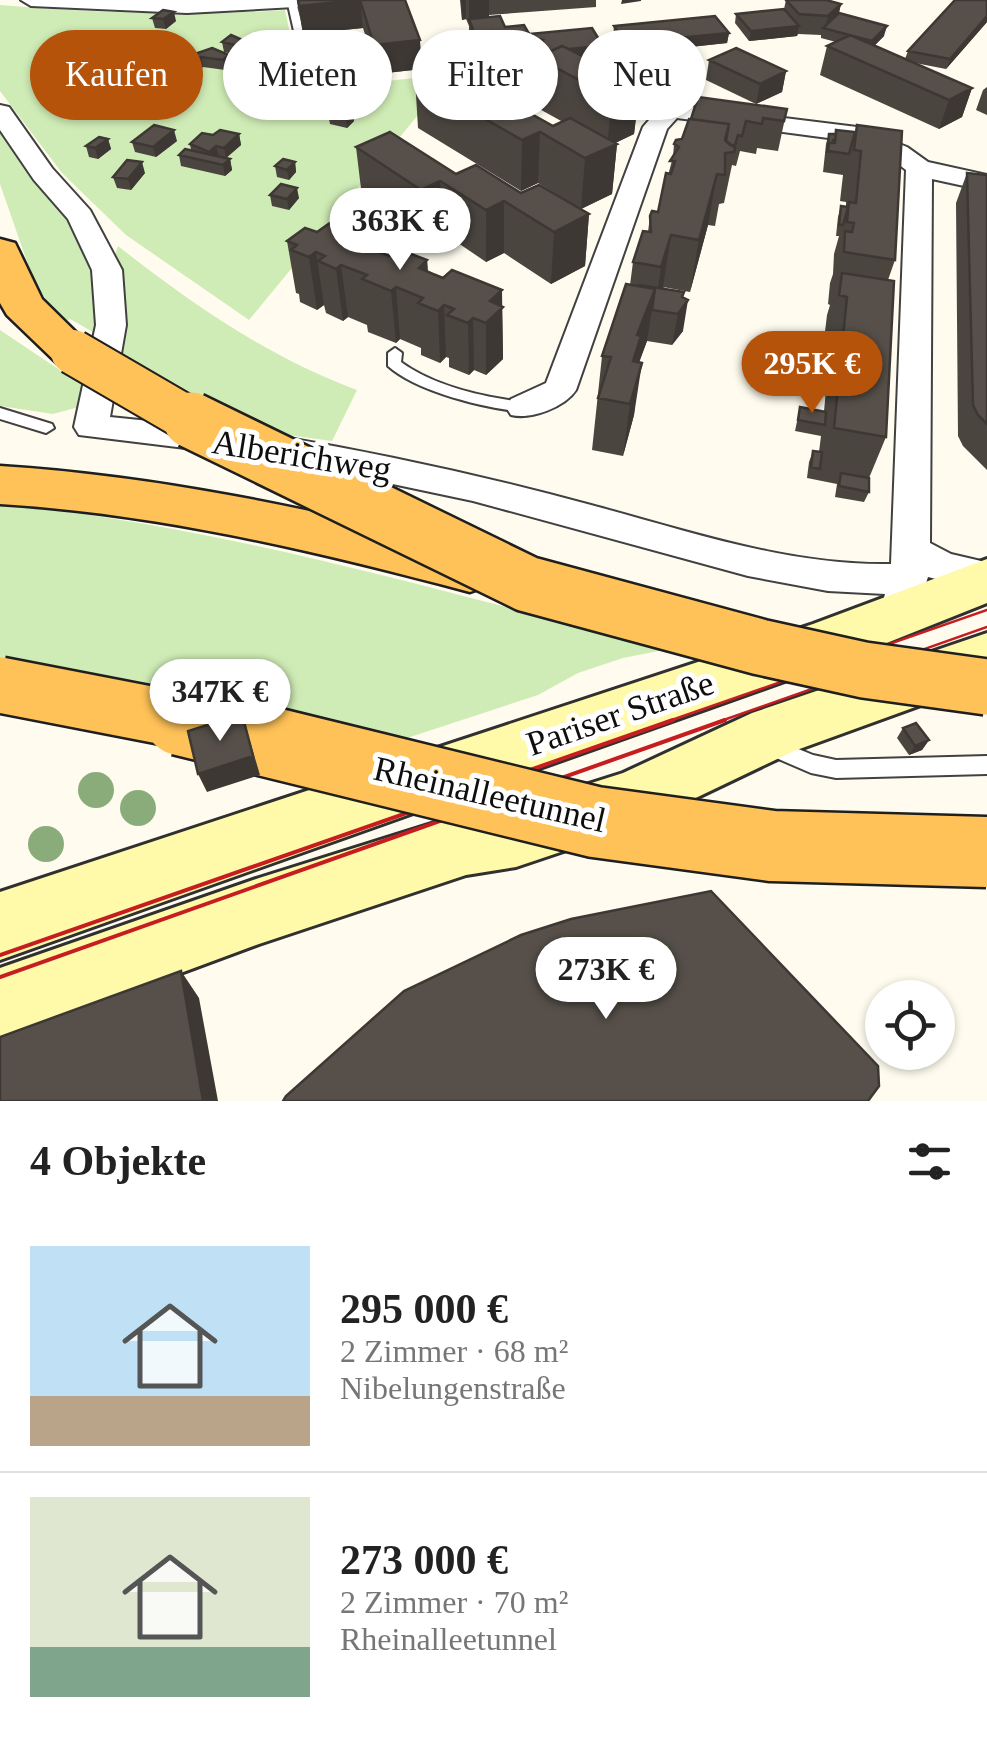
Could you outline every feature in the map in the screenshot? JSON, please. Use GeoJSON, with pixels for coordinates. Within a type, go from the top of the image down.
{"type":"FeatureCollection","features":[{"type":"Feature","properties":{"kind":"highway"},"geometry":{"type":"LineString","coordinates":[[0,252],[23,305],[42,327],[73,352],[211,432],[526,584]]}},
{"type":"Feature","properties":{"kind":"highway"},"geometry":{"type":"LineString","coordinates":[[24,487],[158,502],[261,520],[779,651],[864,670],[987,686]]}},
{"type":"Feature","properties":{"kind":"highway","name":"Rheinalleetunnel"},"geometry":{"type":"LineString","coordinates":[[0,686],[161,716],[595,822],[772,846],[987,852]]}},
{"type":"Feature","properties":{"kind":"main road","name":"Pariser Straße"},"geometry":{"type":"LineString","coordinates":[[0,926],[642,705],[893,581],[981,573]]}},
{"type":"Feature","properties":{"kind":"main road","name":"Pariser Straße"},"geometry":{"type":"LineString","coordinates":[[466,844],[510,819],[660,767],[777,702],[879,663],[899,640],[893,581]]}},
{"type":"Feature","properties":{"kind":"main road","name":"Pariser Straße"},"geometry":{"type":"LineString","coordinates":[[0,1004],[259,911],[466,844],[516,837],[635,798],[746,743],[987,657]]}},
{"type":"Feature","properties":{"kind":"main road"},"geometry":{"type":"LineString","coordinates":[[642,705],[676,718],[682,726],[680,749],[660,767]]}},
{"type":"Feature","properties":{"kind":"street"},"geometry":{"type":"LineString","coordinates":[[32,0],[302,1]]}},
{"type":"Feature","properties":{"kind":"street"},"geometry":{"type":"LineString","coordinates":[[523,407],[560,390],[660,117],[670,112],[690,111],[857,134],[898,152],[919,168],[987,183]]}},
{"type":"Feature","properties":{"kind":"street","name":"Alberichweg"},"geometry":{"type":"LineString","coordinates":[[0,112],[43,174],[80,216],[107,270],[110,326],[91,427],[265,445],[373,464],[703,550],[893,581]]}},
{"type":"Feature","properties":{"kind":"street"},"geometry":{"type":"LineString","coordinates":[[893,581],[919,168]]}},
{"type":"Feature","properties":{"kind":"lane"},"geometry":{"type":"LineString","coordinates":[[300,30],[302,1]]}},
{"type":"Feature","properties":{"kind":"lane"},"geometry":{"type":"LineString","coordinates":[[395,354],[393,363],[400,369],[465,398],[484,404],[523,407]]}},
{"type":"Feature","properties":{"kind":"lane"},"geometry":{"type":"LineString","coordinates":[[0,413],[46,428]]}},
{"type":"Feature","properties":{"kind":"lane"},"geometry":{"type":"LineString","coordinates":[[746,743],[763,744],[811,764],[836,769],[987,765]]}},
{"type":"Feature","properties":{"kind":"green space"},"geometry":{"type":"Polygon","coordinates":[[[0,5],[142,13],[285,10],[289,30],[223,30],[223,120],[392,120],[392,80],[412,78],[414,120],[249,320],[126,235],[62,173],[0,91],[0,5]]]}},
{"type":"Feature","properties":{"kind":"green space"},"geometry":{"type":"Polygon","coordinates":[[[0,128],[74,217],[98,264],[103,347],[90,338],[93,332],[70,319],[61,324],[33,279],[0,184],[0,128]]]}},
{"type":"Feature","properties":{"kind":"green space"},"geometry":{"type":"Polygon","coordinates":[[[118,246],[232,327],[293,362],[357,390],[332,441],[251,430],[116,354],[113,261],[118,246]]]}},
{"type":"Feature","properties":{"kind":"green space"},"geometry":{"type":"Polygon","coordinates":[[[0,330],[91,391],[79,407],[53,414],[0,406],[0,330]]]}},
{"type":"Feature","properties":{"kind":"green space"},"geometry":{"type":"Polygon","coordinates":[[[0,504],[85,514],[253,545],[669,649],[623,658],[578,673],[538,695],[392,743],[0,661],[0,504]]]}},
{"type":"Feature","properties":{"kind":"building"},"geometry":{"type":"Polygon","coordinates":[[[298,0],[360,0],[299,6],[298,0]]]}},
{"type":"Feature","properties":{"kind":"building"},"geometry":{"type":"Polygon","coordinates":[[[360,0],[405,0],[416,30],[412,30],[412,41],[392,43],[392,30],[369,30],[360,0]]]}},
{"type":"Feature","properties":{"kind":"building"},"geometry":{"type":"Polygon","coordinates":[[[786,0],[841,4],[828,16],[799,14],[786,0]]]}},
{"type":"Feature","properties":{"kind":"building"},"geometry":{"type":"Polygon","coordinates":[[[955,0],[987,0],[987,16],[950,59],[908,51],[955,0]]]}},
{"type":"Feature","properties":{"kind":"building"},"geometry":{"type":"Polygon","coordinates":[[[784,9],[799,26],[751,31],[736,14],[784,9]]]}},
{"type":"Feature","properties":{"kind":"building"},"geometry":{"type":"Polygon","coordinates":[[[163,10],[174,12],[163,19],[152,18],[163,10]]]}},
{"type":"Feature","properties":{"kind":"building"},"geometry":{"type":"Polygon","coordinates":[[[839,13],[887,26],[872,41],[823,28],[839,13]]]}},
{"type":"Feature","properties":{"kind":"building"},"geometry":{"type":"Polygon","coordinates":[[[500,16],[505,27],[524,25],[527,30],[473,30],[469,19],[500,16]]]}},
{"type":"Feature","properties":{"kind":"building"},"geometry":{"type":"Polygon","coordinates":[[[715,16],[729,33],[617,30],[614,26],[715,16]]]}},
{"type":"Feature","properties":{"kind":"building"},"geometry":{"type":"Polygon","coordinates":[[[592,28],[593,30],[578,30],[578,48],[569,49],[558,48],[558,31],[592,28]]]}},
{"type":"Feature","properties":{"kind":"building"},"geometry":{"type":"Polygon","coordinates":[[[850,35],[972,88],[949,100],[827,46],[850,35]]]}},
{"type":"Feature","properties":{"kind":"building"},"geometry":{"type":"Polygon","coordinates":[[[212,48],[223,53],[223,60],[203,57],[203,51],[212,48]]]}},
{"type":"Feature","properties":{"kind":"building"},"geometry":{"type":"Polygon","coordinates":[[[558,48],[578,54],[578,79],[558,69],[558,48]]]}},
{"type":"Feature","properties":{"kind":"building"},"geometry":{"type":"Polygon","coordinates":[[[736,48],[786,71],[760,84],[709,60],[736,48]]]}},
{"type":"Feature","properties":{"kind":"building"},"geometry":{"type":"Polygon","coordinates":[[[706,98],[787,109],[784,121],[746,121],[735,145],[726,141],[729,124],[699,120],[706,120],[706,98]]]}},
{"type":"Feature","properties":{"kind":"building"},"geometry":{"type":"Polygon","coordinates":[[[570,118],[617,144],[585,158],[540,132],[522,140],[487,120],[542,120],[553,126],[570,118]]]}},
{"type":"Feature","properties":{"kind":"building"},"geometry":{"type":"Polygon","coordinates":[[[689,120],[729,124],[725,140],[735,148],[734,152],[725,153],[725,175],[717,174],[699,240],[671,235],[661,267],[633,262],[643,231],[651,232],[650,216],[652,211],[658,212],[666,173],[671,174],[675,161],[670,161],[679,147],[674,144],[682,139],[689,120]]]}},
{"type":"Feature","properties":{"kind":"building"},"geometry":{"type":"Polygon","coordinates":[[[154,125],[174,130],[153,147],[132,142],[154,125]]]}},
{"type":"Feature","properties":{"kind":"building"},"geometry":{"type":"Polygon","coordinates":[[[857,125],[902,131],[895,260],[844,252],[845,231],[852,232],[854,223],[847,222],[849,202],[856,203],[861,151],[854,150],[857,125]]]}},
{"type":"Feature","properties":{"kind":"building"},"geometry":{"type":"Polygon","coordinates":[[[220,130],[239,134],[224,148],[216,146],[209,152],[190,144],[202,133],[213,135],[220,130]]]}},
{"type":"Feature","properties":{"kind":"building"},"geometry":{"type":"Polygon","coordinates":[[[836,130],[855,132],[849,154],[828,151],[829,143],[835,143],[836,130]]]}},
{"type":"Feature","properties":{"kind":"building"},"geometry":{"type":"Polygon","coordinates":[[[390,132],[456,174],[476,165],[521,193],[539,185],[589,214],[554,232],[504,201],[486,210],[440,181],[421,190],[356,147],[390,132]]]}},
{"type":"Feature","properties":{"kind":"building"},"geometry":{"type":"Polygon","coordinates":[[[99,137],[108,139],[95,148],[86,146],[99,137]]]}},
{"type":"Feature","properties":{"kind":"building"},"geometry":{"type":"Polygon","coordinates":[[[185,149],[230,159],[223,165],[179,155],[185,149]]]}},
{"type":"Feature","properties":{"kind":"building"},"geometry":{"type":"Polygon","coordinates":[[[283,159],[295,162],[287,170],[275,166],[283,159]]]}},
{"type":"Feature","properties":{"kind":"building"},"geometry":{"type":"Polygon","coordinates":[[[127,160],[142,162],[128,179],[113,177],[127,160]]]}},
{"type":"Feature","properties":{"kind":"building"},"geometry":{"type":"Polygon","coordinates":[[[967,173],[987,175],[987,424],[973,405],[967,173]]]}},
{"type":"Feature","properties":{"kind":"building"},"geometry":{"type":"Polygon","coordinates":[[[281,184],[297,188],[287,199],[270,195],[281,184]]]}},
{"type":"Feature","properties":{"kind":"building"},"geometry":{"type":"Polygon","coordinates":[[[841,206],[848,207],[843,225],[839,225],[841,206]]]}},
{"type":"Feature","properties":{"kind":"building"},"geometry":{"type":"Polygon","coordinates":[[[330,223],[375,240],[366,247],[378,252],[390,256],[398,249],[427,260],[419,268],[443,278],[452,270],[502,290],[490,301],[503,307],[486,323],[473,318],[468,323],[447,315],[454,309],[444,305],[438,311],[418,303],[423,298],[396,287],[391,291],[362,279],[367,275],[318,261],[325,256],[316,252],[309,257],[291,250],[297,245],[287,241],[305,228],[317,232],[330,223]]]}},
{"type":"Feature","properties":{"kind":"building"},"geometry":{"type":"Polygon","coordinates":[[[842,273],[894,281],[886,437],[834,428],[847,297],[839,295],[842,273]]]}},
{"type":"Feature","properties":{"kind":"building"},"geometry":{"type":"Polygon","coordinates":[[[626,284],[655,289],[637,335],[641,336],[633,361],[642,363],[630,404],[598,398],[611,357],[602,356],[626,284]]]}},
{"type":"Feature","properties":{"kind":"building"},"geometry":{"type":"Polygon","coordinates":[[[639,285],[684,292],[682,297],[688,300],[678,314],[652,310],[655,289],[639,285]]]}},
{"type":"Feature","properties":{"kind":"building"},"geometry":{"type":"Polygon","coordinates":[[[800,407],[826,412],[825,425],[798,420],[800,407]]]}},
{"type":"Feature","properties":{"kind":"building"},"geometry":{"type":"Polygon","coordinates":[[[813,451],[822,452],[820,469],[811,467],[813,451]]]}},
{"type":"Feature","properties":{"kind":"building"},"geometry":{"type":"Polygon","coordinates":[[[841,473],[869,478],[869,492],[839,486],[841,473]]]}},
{"type":"Feature","properties":{"kind":"building"},"geometry":{"type":"Polygon","coordinates":[[[242,714],[253,756],[198,774],[188,731],[242,714]]]}},
{"type":"Feature","properties":{"kind":"building"},"geometry":{"type":"Polygon","coordinates":[[[916,723],[929,740],[915,746],[903,728],[916,723]]]}},
{"type":"Feature","properties":{"kind":"building"},"geometry":{"type":"Polygon","coordinates":[[[711,891],[865,1052],[865,1070],[878,1070],[879,1086],[868,1101],[283,1101],[404,991],[521,935],[571,919],[711,891]]]}},
{"type":"Feature","properties":{"kind":"building"},"geometry":{"type":"Polygon","coordinates":[[[181,971],[203,1101],[0,1101],[0,1037],[181,971]]]}},
{"type":"Feature","properties":{"kind":"tram line"},"geometry":{"type":"LineString","coordinates":[[666,722],[987,610]]}},
{"type":"Feature","properties":{"kind":"tram line"},"geometry":{"type":"LineString","coordinates":[[718,722],[987,627]]}},
{"type":"Feature","properties":{"kind":"tram line"},"geometry":{"type":"LineString","coordinates":[[0,955],[673,720]]}},
{"type":"Feature","properties":{"kind":"tram line"},"geometry":{"type":"LineString","coordinates":[[0,977],[725,720]]}}]}
